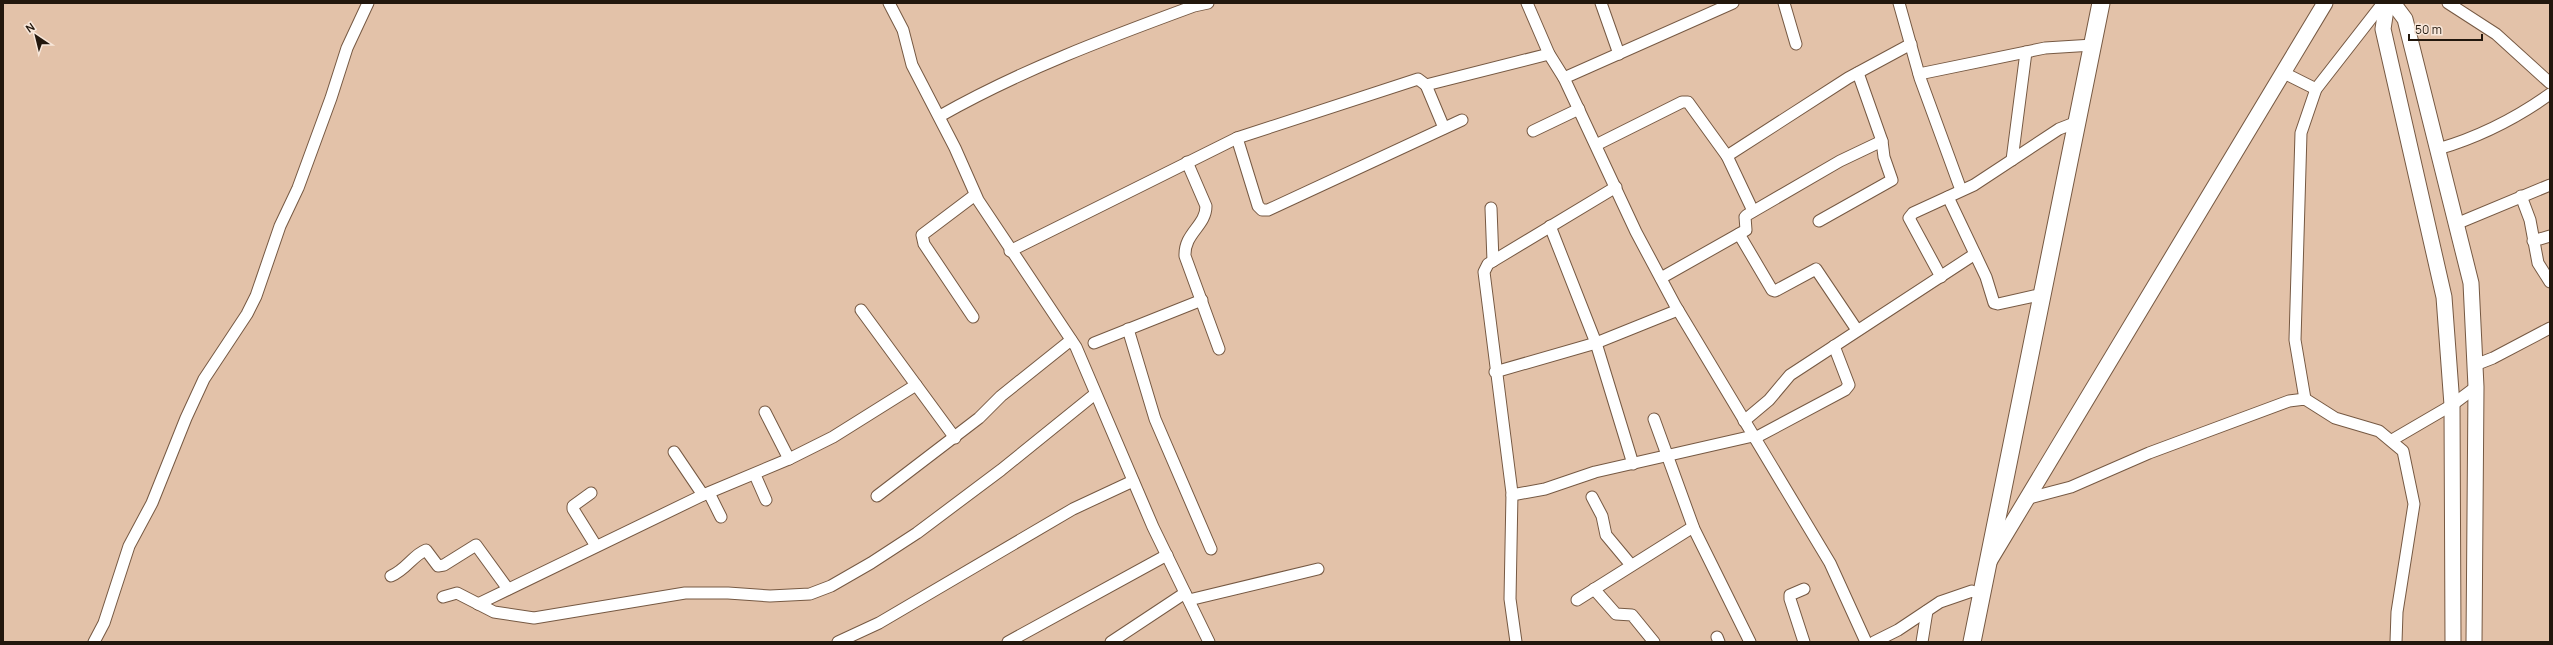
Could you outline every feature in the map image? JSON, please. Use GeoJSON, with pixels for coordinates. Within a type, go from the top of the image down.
{"type":"FeatureCollection","features":[{"type":"Feature","properties":{"kind":"main road"},"geometry":{"type":"LineString","coordinates":[[1972,642],[2101,3]]}},
{"type":"Feature","properties":{"kind":"street"},"geometry":{"type":"LineString","coordinates":[[94,642],[104,623],[129,546],[152,503],[186,418],[204,379],[247,314],[256,296],[280,226],[298,188],[331,98],[347,48],[368,3]]}},
{"type":"Feature","properties":{"kind":"street"},"geometry":{"type":"LineString","coordinates":[[889,3],[903,30],[912,65],[940,116],[975,195],[1010,251],[1071,340],[1167,555],[1210,642]]}},
{"type":"Feature","properties":{"kind":"street"},"geometry":{"type":"LineString","coordinates":[[940,116],[1042,64],[1086,45],[1194,6],[1208,3]]}},
{"type":"Feature","properties":{"kind":"street"},"geometry":{"type":"LineString","coordinates":[[1527,3],[1549,54],[1564,78],[1636,232],[1678,310],[1830,563],[1866,642]]}},
{"type":"Feature","properties":{"kind":"street"},"geometry":{"type":"LineString","coordinates":[[1601,3],[1619,54]]}},
{"type":"Feature","properties":{"kind":"street"},"geometry":{"type":"LineString","coordinates":[[1564,78],[1733,3]]}},
{"type":"Feature","properties":{"kind":"street"},"geometry":{"type":"LineString","coordinates":[[1784,3],[1796,44]]}},
{"type":"Feature","properties":{"kind":"street"},"geometry":{"type":"LineString","coordinates":[[1899,3],[1919,74],[1961,190]]}},
{"type":"Feature","properties":{"kind":"street"},"geometry":{"type":"LineString","coordinates":[[1988,563],[2029,498],[2325,3]]}},
{"type":"Feature","properties":{"kind":"street"},"geometry":{"type":"LineString","coordinates":[[2305,399],[2295,340],[2301,133],[2316,89],[2383,3]]}},
{"type":"Feature","properties":{"kind":"street"},"geometry":{"type":"LineString","coordinates":[[2387,3],[2383,29],[2444,297],[2452,405],[2452,642]]}},
{"type":"Feature","properties":{"kind":"street"},"geometry":{"type":"LineString","coordinates":[[2393,3],[2405,19],[2471,283],[2476,387],[2474,642]]}},
{"type":"Feature","properties":{"kind":"street"},"geometry":{"type":"LineString","coordinates":[[2448,3],[2496,34],[2550,83]]}},
{"type":"Feature","properties":{"kind":"street"},"geometry":{"type":"LineString","coordinates":[[1727,156],[1858,73],[1911,44]]}},
{"type":"Feature","properties":{"kind":"street"},"geometry":{"type":"LineString","coordinates":[[1919,74],[2026,52],[2092,45]]}},
{"type":"Feature","properties":{"kind":"street"},"geometry":{"type":"LineString","coordinates":[[2012,160],[2026,52]]}},
{"type":"Feature","properties":{"kind":"street"},"geometry":{"type":"LineString","coordinates":[[1426,85],[1549,54]]}},
{"type":"Feature","properties":{"kind":"street"},"geometry":{"type":"LineString","coordinates":[[1819,221],[1892,180],[1884,157],[1882,141],[1858,73]]}},
{"type":"Feature","properties":{"kind":"street"},"geometry":{"type":"LineString","coordinates":[[2284,73],[2316,89]]}},
{"type":"Feature","properties":{"kind":"street"},"geometry":{"type":"LineString","coordinates":[[1010,251],[1237,138],[1418,79],[1426,85],[1444,128]]}},
{"type":"Feature","properties":{"kind":"street"},"geometry":{"type":"LineString","coordinates":[[2438,149],[2468,140],[2496,128],[2550,94]]}},
{"type":"Feature","properties":{"kind":"street"},"geometry":{"type":"LineString","coordinates":[[1596,145],[1682,102],[1688,102],[1727,156],[1753,211]]}},
{"type":"Feature","properties":{"kind":"street"},"geometry":{"type":"LineString","coordinates":[[1533,131],[1579,109]]}},
{"type":"Feature","properties":{"kind":"street"},"geometry":{"type":"LineString","coordinates":[[1237,138],[1258,206],[1262,210],[1285,204],[1462,120]]}},
{"type":"Feature","properties":{"kind":"street"},"geometry":{"type":"LineString","coordinates":[[1940,277],[1909,218],[1913,213],[1961,190],[2012,160],[2059,129],[2077,122]]}},
{"type":"Feature","properties":{"kind":"street"},"geometry":{"type":"LineString","coordinates":[[1661,278],[1746,230],[1745,217],[1753,211],[1840,161],[1882,141]]}},
{"type":"Feature","properties":{"kind":"street"},"geometry":{"type":"LineString","coordinates":[[1187,162],[1206,206],[1206,211],[1192,232],[1185,247],[1186,256],[1219,349]]}},
{"type":"Feature","properties":{"kind":"street"},"geometry":{"type":"LineString","coordinates":[[2456,224],[2550,185]]}},
{"type":"Feature","properties":{"kind":"street"},"geometry":{"type":"LineString","coordinates":[[1516,642],[1510,600],[1512,495],[1495,372],[1484,272],[1488,264],[1616,187]]}},
{"type":"Feature","properties":{"kind":"street"},"geometry":{"type":"LineString","coordinates":[[973,317],[924,244],[922,235],[975,195]]}},
{"type":"Feature","properties":{"kind":"street"},"geometry":{"type":"LineString","coordinates":[[1948,196],[1975,254],[1994,303],[1998,304],[2042,294]]}},
{"type":"Feature","properties":{"kind":"street"},"geometry":{"type":"LineString","coordinates":[[2521,196],[2530,220],[2538,264],[2550,282]]}},
{"type":"Feature","properties":{"kind":"street"},"geometry":{"type":"LineString","coordinates":[[1490,208],[1493,261]]}},
{"type":"Feature","properties":{"kind":"street"},"geometry":{"type":"LineString","coordinates":[[1550,226],[1596,343],[1633,464]]}},
{"type":"Feature","properties":{"kind":"street"},"geometry":{"type":"LineString","coordinates":[[1739,234],[1772,290],[1775,291],[1816,269],[1857,330]]}},
{"type":"Feature","properties":{"kind":"street"},"geometry":{"type":"LineString","coordinates":[[2533,241],[2550,236]]}},
{"type":"Feature","properties":{"kind":"street"},"geometry":{"type":"LineString","coordinates":[[1744,421],[1769,400],[1790,375],[1975,254]]}},
{"type":"Feature","properties":{"kind":"street"},"geometry":{"type":"LineString","coordinates":[[1094,343],[1202,300]]}},
{"type":"Feature","properties":{"kind":"street"},"geometry":{"type":"LineString","coordinates":[[861,310],[955,438]]}},
{"type":"Feature","properties":{"kind":"street"},"geometry":{"type":"LineString","coordinates":[[1495,372],[1596,343],[1678,310]]}},
{"type":"Feature","properties":{"kind":"street"},"geometry":{"type":"LineString","coordinates":[[2475,364],[2493,358],[2550,328]]}},
{"type":"Feature","properties":{"kind":"street"},"geometry":{"type":"LineString","coordinates":[[1128,329],[1155,419],[1211,549]]}},
{"type":"Feature","properties":{"kind":"street"},"geometry":{"type":"LineString","coordinates":[[878,496],[955,438],[979,418],[1001,396],[1071,340]]}},
{"type":"Feature","properties":{"kind":"street"},"geometry":{"type":"LineString","coordinates":[[1512,495],[1545,489],[1558,483],[1633,464],[1754,437],[1846,390],[1849,385],[1834,346]]}},
{"type":"Feature","properties":{"kind":"street"},"geometry":{"type":"LineString","coordinates":[[478,604],[706,494],[755,475],[833,437],[916,385]]}},
{"type":"Feature","properties":{"kind":"street"},"geometry":{"type":"LineString","coordinates":[[2392,440],[2452,405],[2476,387]]}},
{"type":"Feature","properties":{"kind":"street"},"geometry":{"type":"LineString","coordinates":[[443,597],[457,593],[494,612],[534,618],[685,593],[728,593],[770,596],[810,594],[831,586],[871,563],[917,533],[1001,470],[1095,394]]}},
{"type":"Feature","properties":{"kind":"street"},"geometry":{"type":"LineString","coordinates":[[2029,498],[2072,487],[2150,453],[2289,401],[2305,399],[2335,418],[2379,431],[2392,440],[2403,451],[2414,504],[2397,612],[2396,642]]}},
{"type":"Feature","properties":{"kind":"street"},"geometry":{"type":"LineString","coordinates":[[765,412],[789,459]]}},
{"type":"Feature","properties":{"kind":"street"},"geometry":{"type":"LineString","coordinates":[[1654,419],[1693,527],[1707,560],[1729,596],[1750,642]]}},
{"type":"Feature","properties":{"kind":"street"},"geometry":{"type":"LineString","coordinates":[[674,452],[706,494],[721,517]]}},
{"type":"Feature","properties":{"kind":"street"},"geometry":{"type":"LineString","coordinates":[[755,475],[766,500]]}},
{"type":"Feature","properties":{"kind":"street"},"geometry":{"type":"LineString","coordinates":[[838,642],[879,624],[1073,509],[1133,481]]}},
{"type":"Feature","properties":{"kind":"street"},"geometry":{"type":"LineString","coordinates":[[591,493],[573,506],[573,508],[596,546]]}},
{"type":"Feature","properties":{"kind":"street"},"geometry":{"type":"LineString","coordinates":[[1592,497],[1602,516],[1606,535],[1631,565]]}},
{"type":"Feature","properties":{"kind":"street"},"geometry":{"type":"LineString","coordinates":[[1577,600],[1693,527]]}},
{"type":"Feature","properties":{"kind":"street"},"geometry":{"type":"LineString","coordinates":[[391,576],[401,572],[420,552],[426,550],[438,566],[444,565],[476,545],[508,589]]}},
{"type":"Feature","properties":{"kind":"street"},"geometry":{"type":"LineString","coordinates":[[1008,642],[1167,555]]}},
{"type":"Feature","properties":{"kind":"street"},"geometry":{"type":"LineString","coordinates":[[1111,642],[1187,597],[1318,569]]}},
{"type":"Feature","properties":{"kind":"street"},"geometry":{"type":"LineString","coordinates":[[1594,589],[1616,614],[1632,615],[1654,642]]}},
{"type":"Feature","properties":{"kind":"street"},"geometry":{"type":"LineString","coordinates":[[1804,589],[1790,595],[1790,599],[1804,642]]}},
{"type":"Feature","properties":{"kind":"street"},"geometry":{"type":"LineString","coordinates":[[1874,642],[1898,630],[1940,602],[1972,591],[1982,595]]}},
{"type":"Feature","properties":{"kind":"street"},"geometry":{"type":"LineString","coordinates":[[1922,642],[1927,611]]}}]}
